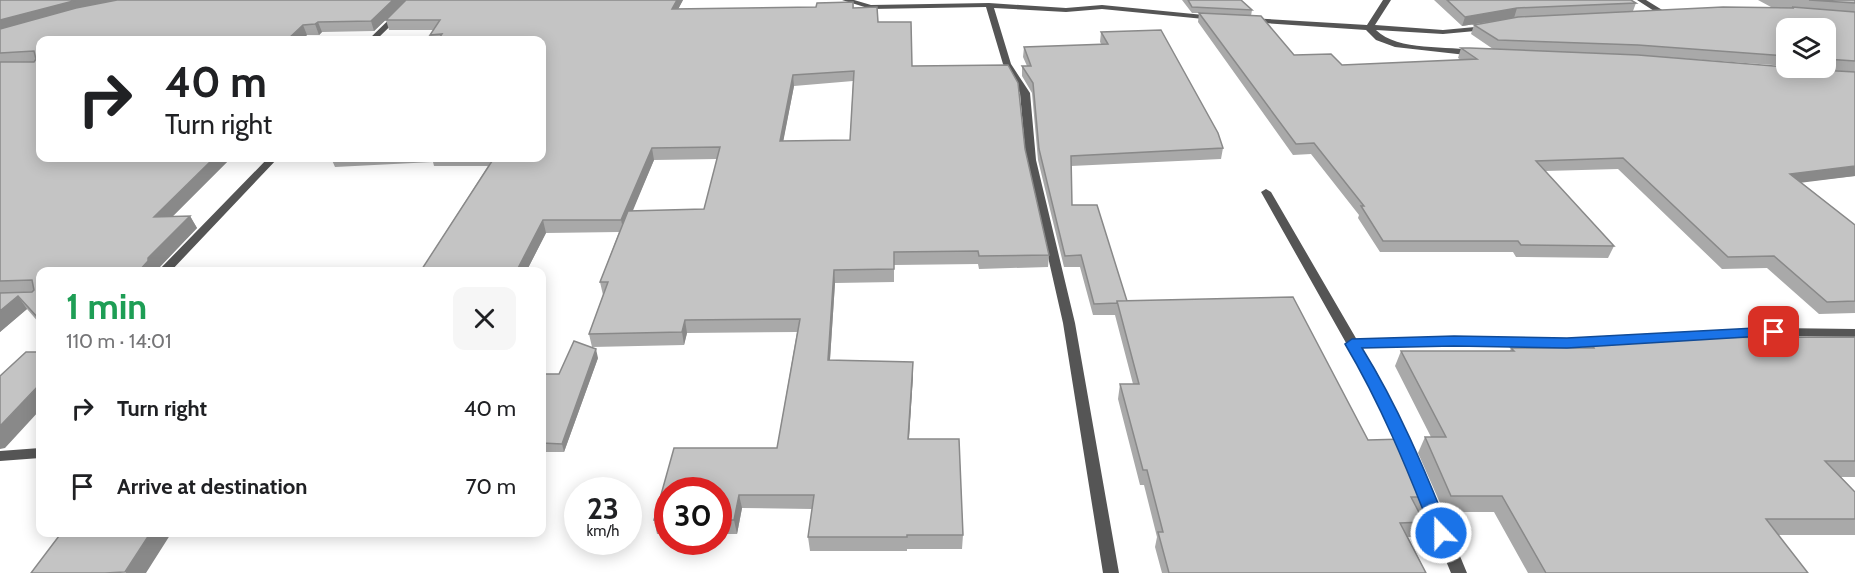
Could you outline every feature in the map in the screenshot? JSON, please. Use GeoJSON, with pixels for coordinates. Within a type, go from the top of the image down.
{"type":"FeatureCollection","features":[{"type":"Feature","properties":{"kind":"street"},"geometry":{"type":"LineString","coordinates":[[376,36],[413,0]]}},
{"type":"Feature","properties":{"kind":"street"},"geometry":{"type":"LineString","coordinates":[[846,0],[871,7],[989,5],[1066,10],[1102,7],[1221,19]]}},
{"type":"Feature","properties":{"kind":"street"},"geometry":{"type":"LineString","coordinates":[[1369,28],[1387,0]]}},
{"type":"Feature","properties":{"kind":"street"},"geometry":{"type":"LineString","coordinates":[[1641,0],[1668,16]]}},
{"type":"Feature","properties":{"kind":"street"},"geometry":{"type":"LineString","coordinates":[[989,5],[1007,64],[1025,93],[1032,160],[1069,323],[1111,573]]}},
{"type":"Feature","properties":{"kind":"street"},"geometry":{"type":"LineString","coordinates":[[1656,16],[1678,15]]}},
{"type":"Feature","properties":{"kind":"street"},"geometry":{"type":"LineString","coordinates":[[1244,20],[1443,32],[1482,29],[1494,24]]}},
{"type":"Feature","properties":{"kind":"street"},"geometry":{"type":"LineString","coordinates":[[1369,28],[1379,38],[1395,45],[1480,53]]}},
{"type":"Feature","properties":{"kind":"street"},"geometry":{"type":"LineString","coordinates":[[168,267],[269,162]]}},
{"type":"Feature","properties":{"kind":"street"},"geometry":{"type":"LineString","coordinates":[[1266,192],[1370,373],[1416,469],[1459,573]]}},
{"type":"Feature","properties":{"kind":"street"},"geometry":{"type":"LineString","coordinates":[[1636,339],[1774,332],[1855,333]]}},
{"type":"Feature","properties":{"kind":"street"},"geometry":{"type":"LineString","coordinates":[[1352,344],[1613,340]]}},
{"type":"Feature","properties":{"kind":"street"},"geometry":{"type":"LineString","coordinates":[[0,456],[36,453]]}},
{"type":"Feature","properties":{"kind":"building"},"geometry":{"type":"Polygon","coordinates":[[[0,0],[77,0],[0,20],[0,0]]]}},
{"type":"Feature","properties":{"kind":"building"},"geometry":{"type":"Polygon","coordinates":[[[117,0],[393,0],[371,21],[318,22],[303,25],[291,36],[36,36],[36,59],[34,51],[0,53],[0,29],[76,8],[117,0]]]}},
{"type":"Feature","properties":{"kind":"building"},"geometry":{"type":"Polygon","coordinates":[[[406,0],[677,0],[672,9],[816,7],[817,3],[853,2],[853,8],[877,7],[878,22],[911,22],[912,66],[1008,65],[1018,83],[1025,149],[1049,255],[979,256],[978,251],[894,252],[894,269],[834,270],[828,360],[913,362],[908,439],[959,439],[963,535],[808,537],[814,495],[739,495],[734,520],[732,520],[732,477],[666,477],[674,448],[777,448],[800,319],[685,320],[682,332],[589,334],[608,282],[600,282],[628,211],[704,209],[720,147],[652,148],[621,220],[543,220],[519,267],[423,267],[491,162],[546,162],[546,36],[430,35],[440,20],[386,20],[406,0]],[[854,71],[793,75],[780,141],[850,140],[854,71]]]}},
{"type":"Feature","properties":{"kind":"building"},"geometry":{"type":"Polygon","coordinates":[[[1188,0],[1241,0],[1252,10],[1192,7],[1188,0]]]}},
{"type":"Feature","properties":{"kind":"building"},"geometry":{"type":"Polygon","coordinates":[[[1447,0],[1631,0],[1636,3],[1517,8],[1465,17],[1447,0]]]}},
{"type":"Feature","properties":{"kind":"building"},"geometry":{"type":"Polygon","coordinates":[[[1809,0],[1855,0],[1855,3],[1809,0]]]}},
{"type":"Feature","properties":{"kind":"building"},"geometry":{"type":"Polygon","coordinates":[[[1723,7],[1794,8],[1792,7],[1855,12],[1855,61],[1836,60],[1836,18],[1776,18],[1776,55],[1638,45],[1498,40],[1474,25],[1518,17],[1723,7]]]}},
{"type":"Feature","properties":{"kind":"building"},"geometry":{"type":"Polygon","coordinates":[[[1199,13],[1261,16],[1294,55],[1331,54],[1342,65],[1477,59],[1461,48],[1470,48],[1638,55],[1776,66],[1776,78],[1836,78],[1836,71],[1855,72],[1855,166],[1790,174],[1855,225],[1855,301],[1827,302],[1774,256],[1728,257],[1623,158],[1536,161],[1614,246],[1521,245],[1518,241],[1383,241],[1361,206],[1364,206],[1314,143],[1296,144],[1199,13]]]}},
{"type":"Feature","properties":{"kind":"building"},"geometry":{"type":"Polygon","coordinates":[[[1161,30],[1218,133],[1223,148],[1071,156],[1072,205],[1097,205],[1127,301],[1094,304],[1081,255],[1065,256],[1039,149],[1033,83],[1022,66],[1031,66],[1024,47],[1108,44],[1101,32],[1161,30]]]}},
{"type":"Feature","properties":{"kind":"building"},"geometry":{"type":"Polygon","coordinates":[[[36,59],[36,162],[210,162],[154,217],[190,216],[148,258],[143,267],[36,267],[36,316],[18,296],[0,311],[0,293],[32,292],[34,290],[32,280],[0,281],[0,62],[34,62],[36,59]]]}},
{"type":"Feature","properties":{"kind":"building"},"geometry":{"type":"Polygon","coordinates":[[[1293,297],[1368,440],[1404,439],[1415,461],[1430,497],[1411,497],[1424,522],[1400,523],[1426,573],[1169,573],[1158,532],[1163,532],[1147,470],[1143,470],[1120,384],[1139,384],[1117,301],[1293,297]]]}},
{"type":"Feature","properties":{"kind":"building"},"geometry":{"type":"Polygon","coordinates":[[[1855,337],[1855,461],[1825,461],[1855,492],[1855,519],[1766,519],[1808,573],[1546,573],[1502,496],[1451,496],[1425,437],[1446,437],[1401,351],[1594,348],[1588,338],[1855,337]]]}},
{"type":"Feature","properties":{"kind":"building"},"geometry":{"type":"Polygon","coordinates":[[[574,341],[596,349],[562,444],[546,443],[546,374],[559,374],[574,341]]]}},
{"type":"Feature","properties":{"kind":"building"},"geometry":{"type":"Polygon","coordinates":[[[26,352],[36,352],[36,388],[0,426],[0,376],[26,352]]]}},
{"type":"Feature","properties":{"kind":"building"},"geometry":{"type":"Polygon","coordinates":[[[58,537],[148,537],[125,572],[31,573],[58,537]]]}},
{"type":"Feature","properties":{"kind":"route"},"geometry":{"type":"LineString","coordinates":[[1441,533],[1418,475],[1370,373],[1352,344],[1454,341],[1567,343],[1774,332]]}}]}
